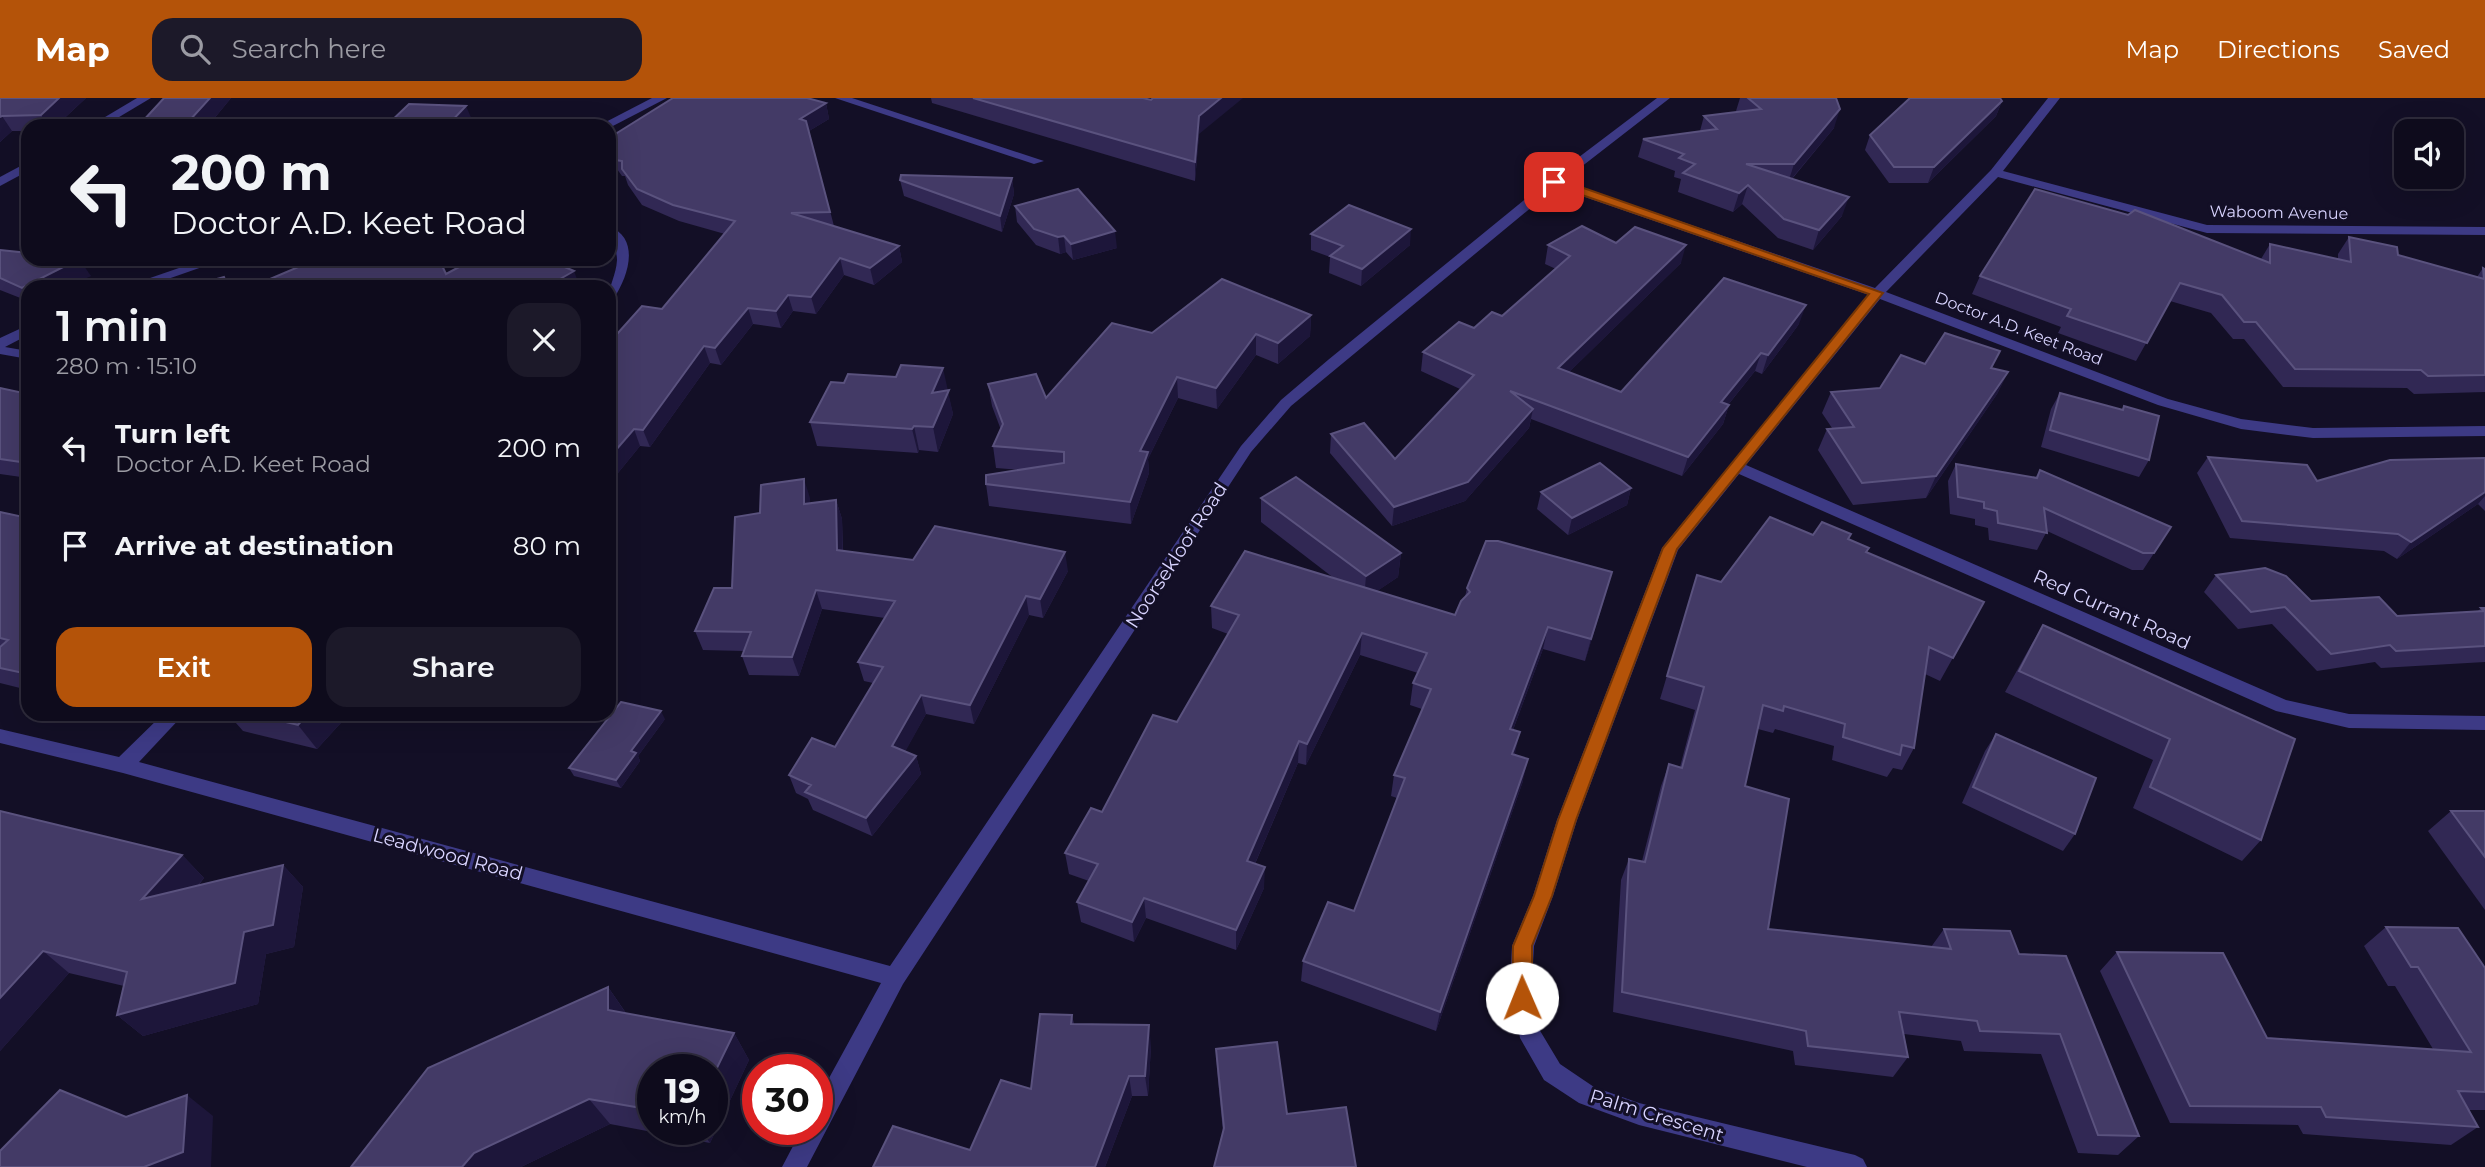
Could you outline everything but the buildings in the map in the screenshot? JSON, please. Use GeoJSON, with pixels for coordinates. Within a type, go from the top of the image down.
{"type":"FeatureCollection","features":[{"type":"Feature","properties":{"kind":"street"},"geometry":{"type":"LineString","coordinates":[[108,119],[145,98]]}},
{"type":"Feature","properties":{"kind":"street"},"geometry":{"type":"LineString","coordinates":[[616,120],[661,98]]}},
{"type":"Feature","properties":{"kind":"street"},"geometry":{"type":"LineString","coordinates":[[842,98],[1038,161]]}},
{"type":"Feature","properties":{"kind":"street","name":"Noorsekloof Road"},"geometry":{"type":"LineString","coordinates":[[833,1094],[895,977],[1246,449],[1286,403],[1554,182],[1664,98]]}},
{"type":"Feature","properties":{"kind":"street","name":"Palm Crescent"},"geometry":{"type":"LineString","coordinates":[[1855,1167],[1639,1114],[1587,1095],[1552,1072],[1534,1044],[1524,1015],[1521,981],[1523,946],[1543,896],[1567,820],[1670,548],[1877,293],[1995,173],[2054,98]]}},
{"type":"Feature","properties":{"kind":"street"},"geometry":{"type":"LineString","coordinates":[[0,181],[21,170]]}},
{"type":"Feature","properties":{"kind":"street","name":"Waboom Avenue"},"geometry":{"type":"LineString","coordinates":[[1995,173],[2207,229],[2485,231]]}},
{"type":"Feature","properties":{"kind":"street","name":"Doctor A.D. Keet Road"},"geometry":{"type":"LineString","coordinates":[[1554,182],[1877,293],[2163,402],[2241,424],[2313,433],[2485,431]]}},
{"type":"Feature","properties":{"kind":"street"},"geometry":{"type":"LineString","coordinates":[[616,236],[620,240],[623,258],[622,277],[616,285]]}},
{"type":"Feature","properties":{"kind":"street"},"geometry":{"type":"LineString","coordinates":[[153,280],[196,266]]}},
{"type":"Feature","properties":{"kind":"street"},"geometry":{"type":"LineString","coordinates":[[0,344],[21,333]]}},
{"type":"Feature","properties":{"kind":"street"},"geometry":{"type":"LineString","coordinates":[[0,350],[21,354]]}},
{"type":"Feature","properties":{"kind":"street","name":"Red Currant Road"},"geometry":{"type":"LineString","coordinates":[[1737,467],[2282,706],[2349,721],[2485,723]]}},
{"type":"Feature","properties":{"kind":"street"},"geometry":{"type":"LineString","coordinates":[[123,765],[168,721]]}},
{"type":"Feature","properties":{"kind":"street","name":"Leadwood Road"},"geometry":{"type":"LineString","coordinates":[[0,736],[123,765],[895,977]]}},
{"type":"Feature","properties":{"kind":"street"},"geometry":{"type":"LineString","coordinates":[[794,1167],[806,1145]]}},
{"type":"Feature","properties":{"kind":"route"},"geometry":{"type":"LineString","coordinates":[[1522,998],[1523,946],[1543,896],[1567,820],[1670,548],[1877,293],[1554,182]]}}]}
